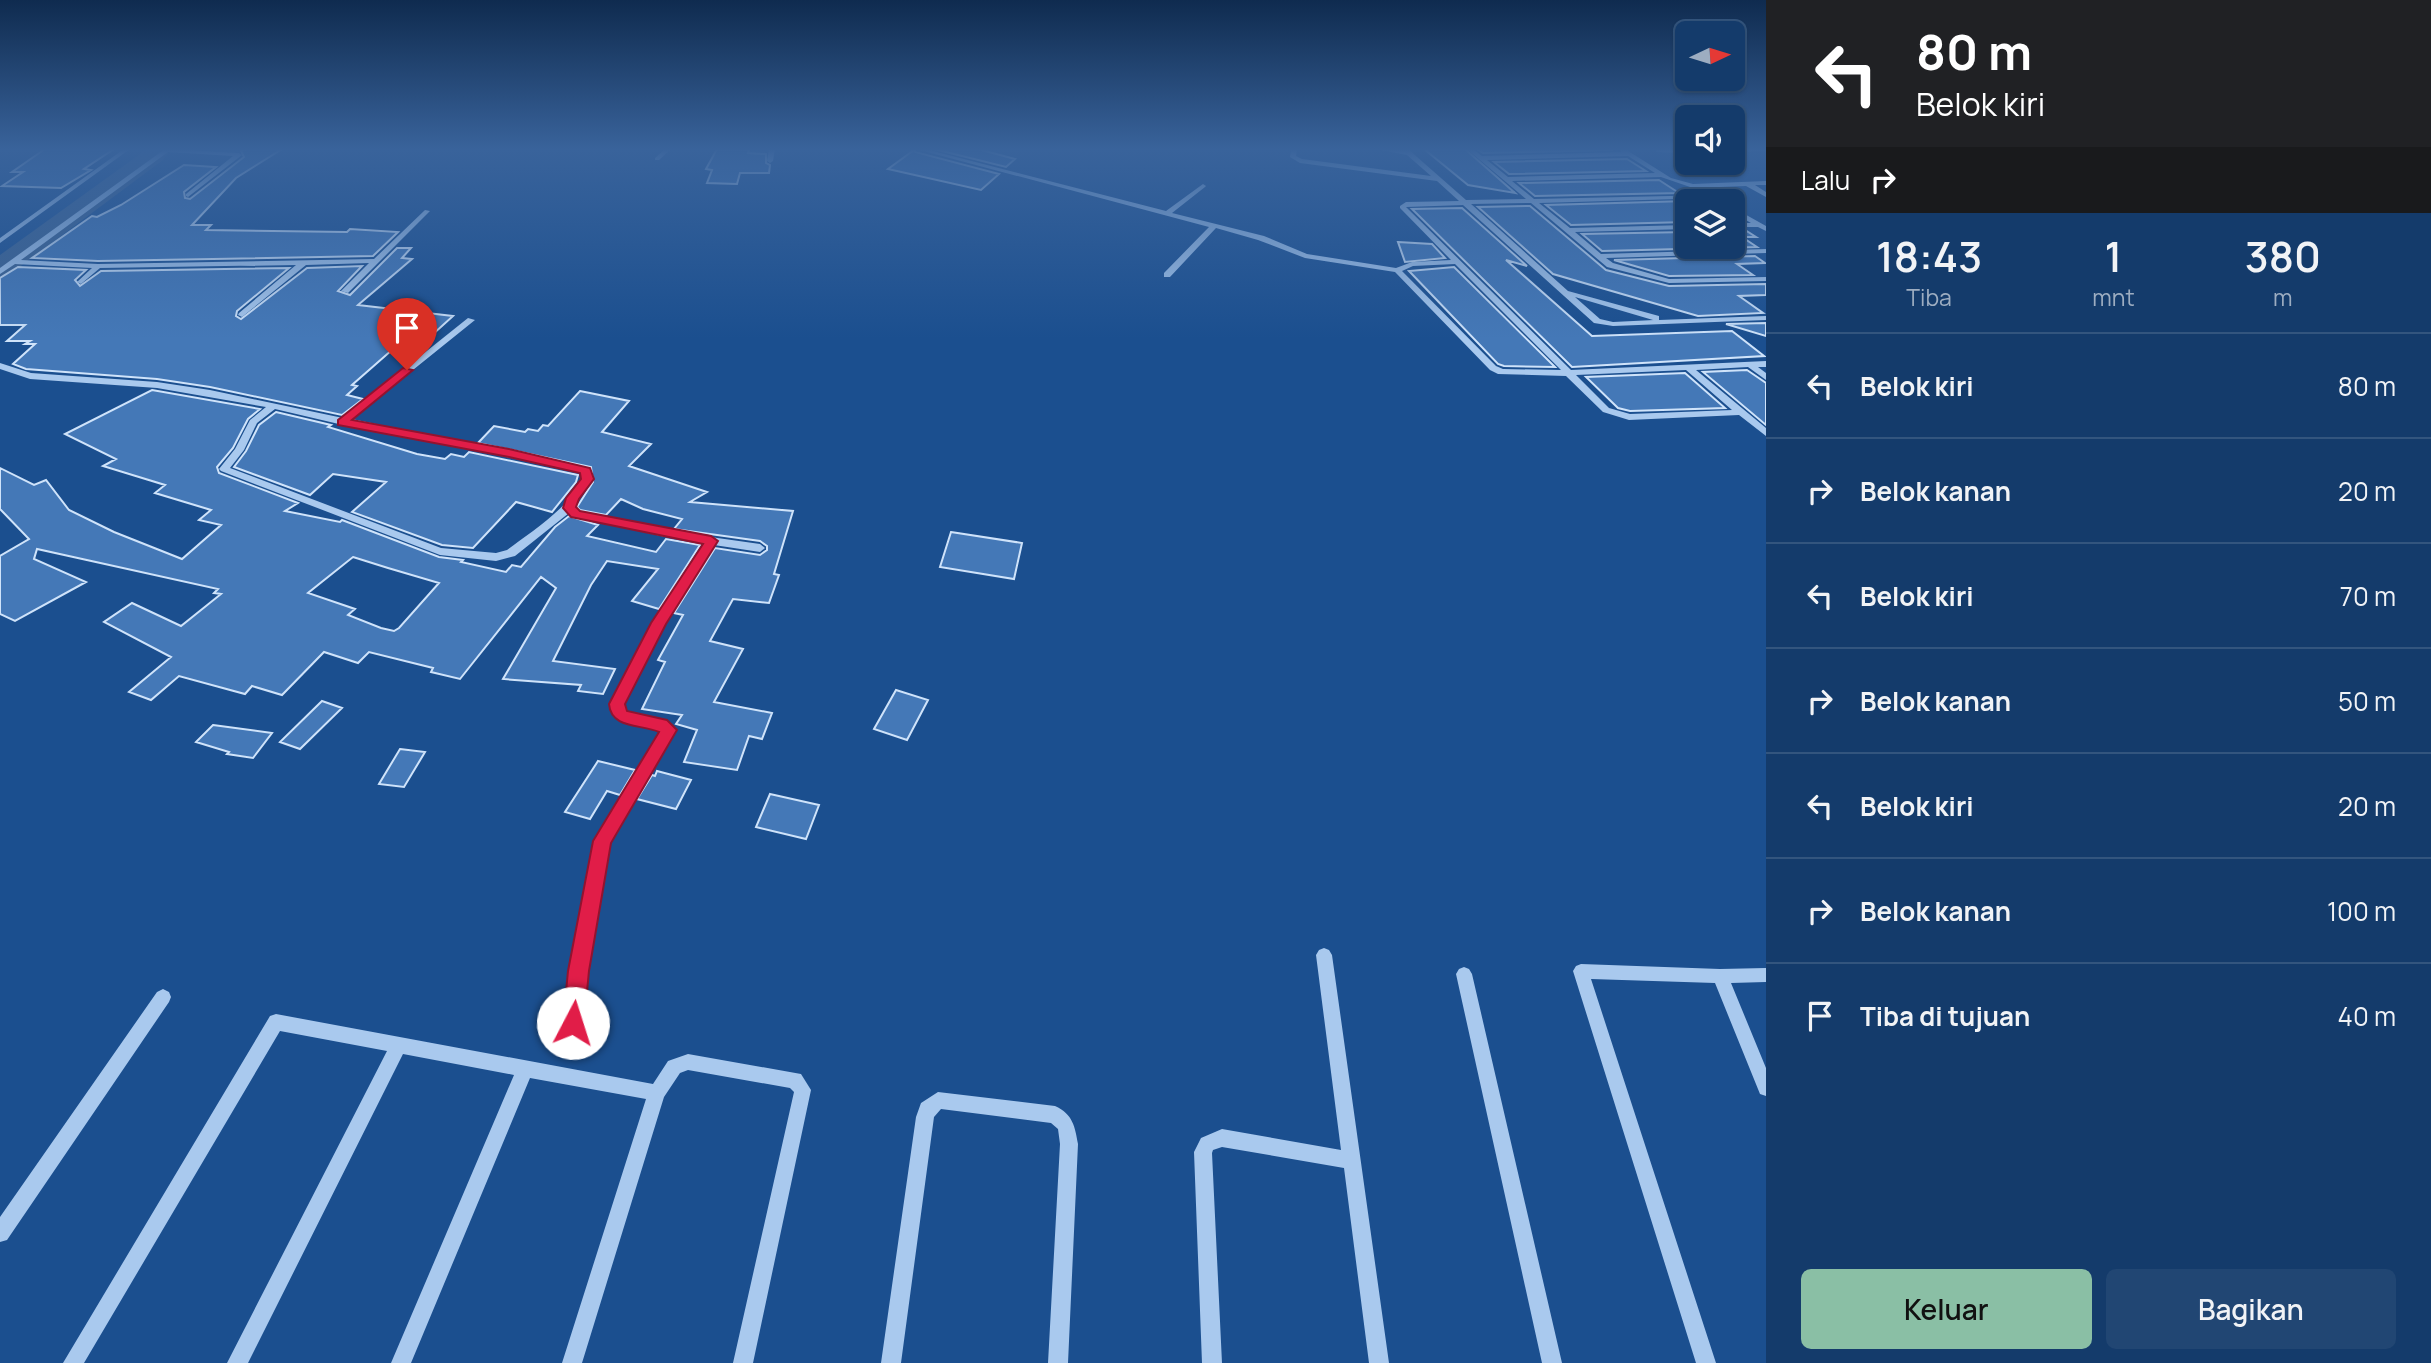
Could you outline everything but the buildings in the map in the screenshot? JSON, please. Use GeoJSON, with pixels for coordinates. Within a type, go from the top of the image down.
{"type":"FeatureCollection","features":[{"type":"Feature","properties":{"kind":"street"},"geometry":{"type":"LineString","coordinates":[[0,242],[40,213]]}},
{"type":"Feature","properties":{"kind":"street"},"geometry":{"type":"LineString","coordinates":[[0,272],[81,213]]}},
{"type":"Feature","properties":{"kind":"street"},"geometry":{"type":"LineString","coordinates":[[345,291],[425,213]]}},
{"type":"Feature","properties":{"kind":"street"},"geometry":{"type":"LineString","coordinates":[[1161,213],[1261,238],[1304,256],[1350,265],[1397,270],[1412,264],[1455,262]]}},
{"type":"Feature","properties":{"kind":"street"},"geometry":{"type":"LineString","coordinates":[[1408,213],[1606,410],[1629,417],[1739,412]]}},
{"type":"Feature","properties":{"kind":"street"},"geometry":{"type":"LineString","coordinates":[[1478,213],[1592,317],[1604,323],[1766,318]]}},
{"type":"Feature","properties":{"kind":"street"},"geometry":{"type":"LineString","coordinates":[[1549,213],[1615,267],[1669,281],[1766,279]]}},
{"type":"Feature","properties":{"kind":"street"},"geometry":{"type":"LineString","coordinates":[[1745,217],[1762,227]]}},
{"type":"Feature","properties":{"kind":"street"},"geometry":{"type":"LineString","coordinates":[[1167,275],[1214,226]]}},
{"type":"Feature","properties":{"kind":"street"},"geometry":{"type":"LineString","coordinates":[[1569,230],[1675,227]]}},
{"type":"Feature","properties":{"kind":"street"},"geometry":{"type":"LineString","coordinates":[[1599,256],[1766,251]]}},
{"type":"Feature","properties":{"kind":"street"},"geometry":{"type":"LineString","coordinates":[[14,262],[98,266],[376,261]]}},
{"type":"Feature","properties":{"kind":"street"},"geometry":{"type":"LineString","coordinates":[[242,315],[304,262]]}},
{"type":"Feature","properties":{"kind":"street"},"geometry":{"type":"LineString","coordinates":[[81,282],[98,266]]}},
{"type":"Feature","properties":{"kind":"street"},"geometry":{"type":"LineString","coordinates":[[1397,270],[1496,371],[1568,373],[1766,364]]}},
{"type":"Feature","properties":{"kind":"street"},"geometry":{"type":"LineString","coordinates":[[1567,292],[1663,320]]}},
{"type":"Feature","properties":{"kind":"street"},"geometry":{"type":"LineString","coordinates":[[343,422],[471,320]]}},
{"type":"Feature","properties":{"kind":"street"},"geometry":{"type":"LineString","coordinates":[[1750,365],[1766,377]]}},
{"type":"Feature","properties":{"kind":"street"},"geometry":{"type":"LineString","coordinates":[[0,366],[30,376],[157,385],[273,406],[509,453],[586,471],[588,479],[573,498],[569,508],[511,553],[496,557],[440,551],[224,469],[239,450],[253,422],[273,406]]}},
{"type":"Feature","properties":{"kind":"street"},"geometry":{"type":"LineString","coordinates":[[1687,368],[1766,433]]}},
{"type":"Feature","properties":{"kind":"street"},"geometry":{"type":"LineString","coordinates":[[569,508],[576,514],[612,523],[760,548]]}},
{"type":"Feature","properties":{"kind":"street"},"geometry":{"type":"LineString","coordinates":[[573,1023],[579,971],[602,841],[669,730],[661,725],[622,716],[618,713],[617,704],[659,623],[711,541]]}},
{"type":"Feature","properties":{"kind":"street"},"geometry":{"type":"LineString","coordinates":[[1324,955],[1379,1363]]}},
{"type":"Feature","properties":{"kind":"street"},"geometry":{"type":"LineString","coordinates":[[1706,1363],[1581,971],[1766,975]]}},
{"type":"Feature","properties":{"kind":"street"},"geometry":{"type":"LineString","coordinates":[[1464,974],[1552,1363]]}},
{"type":"Feature","properties":{"kind":"street"},"geometry":{"type":"LineString","coordinates":[[1720,976],[1766,1088]]}},
{"type":"Feature","properties":{"kind":"street"},"geometry":{"type":"LineString","coordinates":[[0,1233],[163,997]]}},
{"type":"Feature","properties":{"kind":"street"},"geometry":{"type":"LineString","coordinates":[[72,1363],[276,1022],[657,1093]]}},
{"type":"Feature","properties":{"kind":"street"},"geometry":{"type":"LineString","coordinates":[[237,1363],[399,1045]]}},
{"type":"Feature","properties":{"kind":"street"},"geometry":{"type":"LineString","coordinates":[[572,1363],[657,1093],[674,1067],[688,1062],[795,1080],[803,1090],[743,1363]]}},
{"type":"Feature","properties":{"kind":"street"},"geometry":{"type":"LineString","coordinates":[[401,1363],[525,1069]]}},
{"type":"Feature","properties":{"kind":"street"},"geometry":{"type":"LineString","coordinates":[[891,1363],[925,1117],[932,1103],[946,1100],[1055,1115],[1066,1125],[1069,1144],[1058,1363]]}},
{"type":"Feature","properties":{"kind":"street"},"geometry":{"type":"LineString","coordinates":[[1212,1363],[1203,1152],[1207,1144],[1222,1138],[1351,1160]]}},
{"type":"Feature","properties":{"kind":"waterway"},"geometry":{"type":"LineString","coordinates":[[0,268],[76,213]]}},
{"type":"Feature","properties":{"kind":"route"},"geometry":{"type":"LineString","coordinates":[[407,370],[343,422],[509,453],[586,471],[588,479],[573,498],[569,508],[576,514],[711,541],[659,623],[617,704],[616,710],[622,716],[661,725],[669,730],[602,841],[579,971],[573,1023]]}}]}
